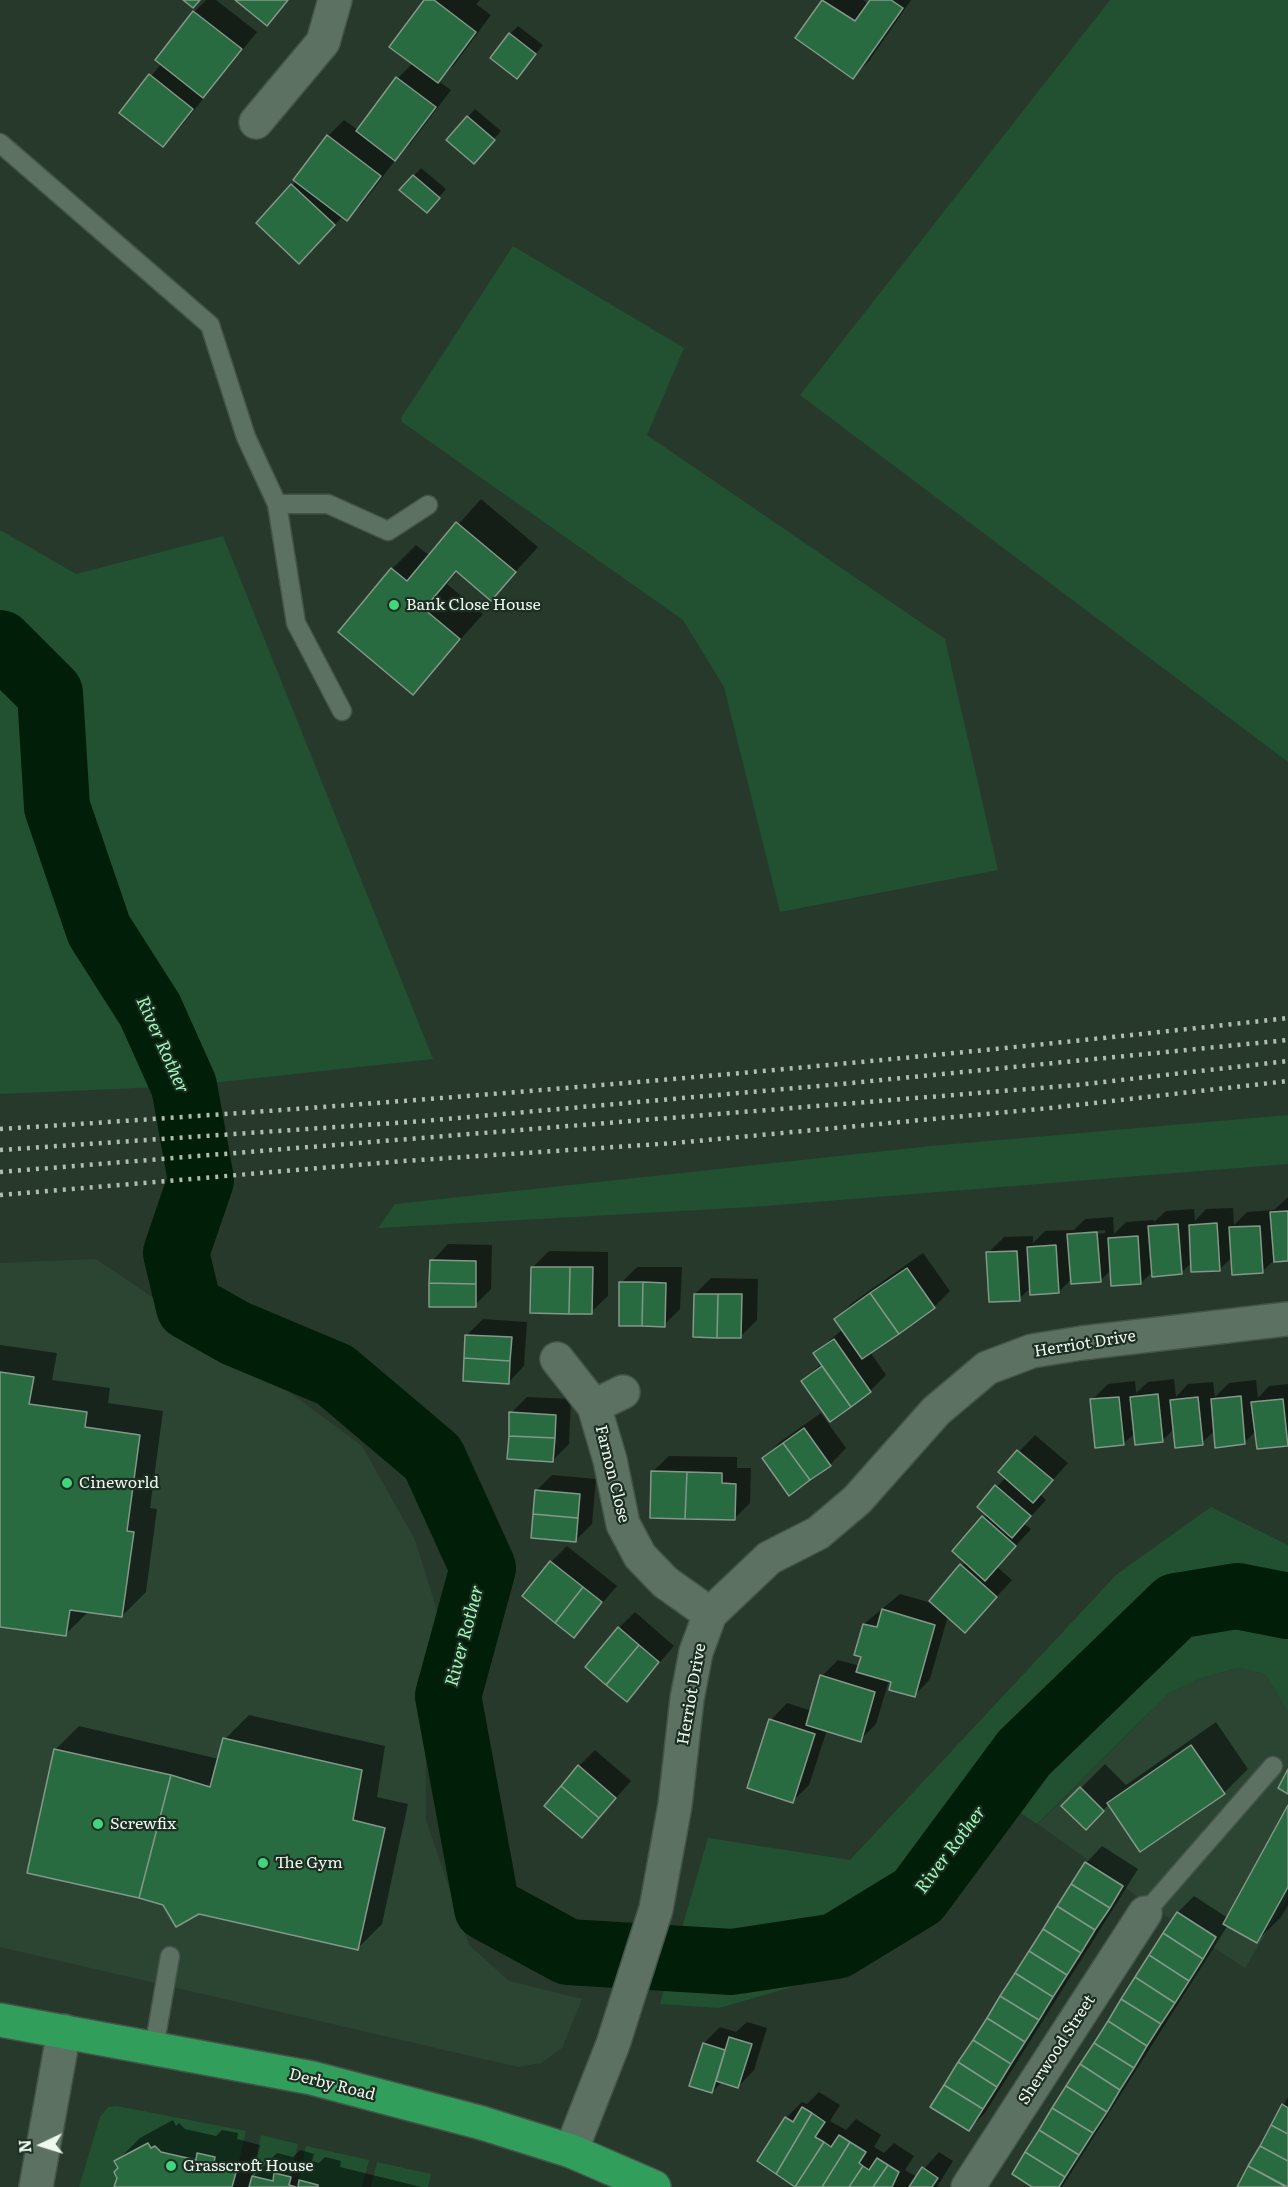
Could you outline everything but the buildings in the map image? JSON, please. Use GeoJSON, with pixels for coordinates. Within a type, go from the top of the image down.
{"type":"FeatureCollection","features":[{"type":"Feature","properties":{"kind":"highway","name":"Derby Road"},"geometry":{"type":"LineString","coordinates":[[0,2020],[312,2078],[482,2124],[571,2151],[654,2187]]}},
{"type":"Feature","properties":{"kind":"street"},"geometry":{"type":"LineString","coordinates":[[255,122],[323,42],[335,0]]}},
{"type":"Feature","properties":{"kind":"street","name":"Herriot Drive"},"geometry":{"type":"LineString","coordinates":[[571,2151],[597,2090],[656,1909],[675,1805],[687,1699],[696,1652],[710,1614],[769,1558],[818,1533],[857,1500],[936,1410],[987,1368],[1032,1351],[1082,1342],[1288,1319]]}},
{"type":"Feature","properties":{"kind":"street","name":"Farnon Close"},"geometry":{"type":"LineString","coordinates":[[557,1359],[609,1399],[610,1460],[623,1524],[640,1556],[665,1582],[710,1614]]}},
{"type":"Feature","properties":{"kind":"street","name":"Sherwood Street"},"geometry":{"type":"LineString","coordinates":[[968,2187],[1145,1913]]}},
{"type":"Feature","properties":{"kind":"street"},"geometry":{"type":"LineString","coordinates":[[36,2187],[64,2031]]}},
{"type":"Feature","properties":{"kind":"lane"},"geometry":{"type":"LineString","coordinates":[[0,143],[210,325],[246,437],[277,504],[296,623],[342,711]]}},
{"type":"Feature","properties":{"kind":"lane"},"geometry":{"type":"LineString","coordinates":[[277,504],[328,504],[388,531],[428,505]]}},
{"type":"Feature","properties":{"kind":"lane"},"geometry":{"type":"LineString","coordinates":[[1145,1913],[1273,1766]]}},
{"type":"Feature","properties":{"kind":"lane"},"geometry":{"type":"LineString","coordinates":[[154,2048],[170,1956]]}},
{"type":"Feature","properties":{"kind":"shaded area"},"geometry":{"type":"Polygon","coordinates":[[[96,1259],[255,1367],[362,1446],[415,1540],[441,1623],[425,1661],[426,1820],[469,1945],[509,1981],[582,1999],[562,2048],[541,2063],[518,2067],[0,1947],[0,1263],[96,1259]]]}},
{"type":"Feature","properties":{"kind":"shaded area"},"geometry":{"type":"Polygon","coordinates":[[[1238,1668],[1265,1674],[1288,1712],[1288,1897],[1245,1968],[1152,1907],[1038,1824],[1168,1694],[1201,1678],[1238,1668]]]}},
{"type":"Feature","properties":{"kind":"green space"},"geometry":{"type":"Polygon","coordinates":[[[1110,0],[1288,0],[1288,762],[800,395],[1110,0]]]}},
{"type":"Feature","properties":{"kind":"green space"},"geometry":{"type":"Polygon","coordinates":[[[513,246],[684,348],[647,435],[945,639],[998,870],[780,912],[724,687],[683,620],[402,422],[401,418],[513,246]]]}},
{"type":"Feature","properties":{"kind":"green space"},"geometry":{"type":"Polygon","coordinates":[[[0,530],[76,574],[223,536],[433,1059],[184,1086],[0,1094],[0,530]]]}},
{"type":"Feature","properties":{"kind":"green space"},"geometry":{"type":"Polygon","coordinates":[[[1288,1115],[1288,1164],[752,1207],[378,1228],[395,1204],[931,1146],[1288,1115]]]}},
{"type":"Feature","properties":{"kind":"green space"},"geometry":{"type":"Polygon","coordinates":[[[1211,1507],[1288,1545],[1288,1712],[1265,1674],[1238,1668],[1201,1678],[1168,1694],[1037,1824],[1012,1807],[924,1920],[847,1971],[719,2008],[660,2004],[708,1838],[850,1860],[1116,1575],[1211,1507]]]}},
{"type":"Feature","properties":{"kind":"green space"},"geometry":{"type":"Polygon","coordinates":[[[117,2106],[246,2131],[237,2169],[214,2163],[215,2157],[197,2153],[196,2160],[163,2153],[148,2143],[114,2161],[118,2168],[114,2172],[117,2178],[114,2187],[79,2187],[100,2117],[108,2107],[117,2106]]]}},
{"type":"Feature","properties":{"kind":"green space"},"geometry":{"type":"Polygon","coordinates":[[[261,2135],[298,2144],[291,2177],[275,2173],[273,2181],[252,2176],[261,2135]]]}},
{"type":"Feature","properties":{"kind":"green space"},"geometry":{"type":"Polygon","coordinates":[[[306,2146],[369,2160],[362,2187],[318,2187],[318,2185],[299,2180],[306,2146]]]}},
{"type":"Feature","properties":{"kind":"green space"},"geometry":{"type":"Polygon","coordinates":[[[377,2162],[431,2174],[428,2187],[371,2187],[377,2162]]]}},
{"type":"Feature","properties":{"kind":"waterway","name":"River Rother"},"geometry":{"type":"LineString","coordinates":[[0,643],[50,693],[57,807],[99,930],[150,1010],[184,1086],[201,1180],[176,1253],[189,1307],[235,1333],[335,1375],[433,1458],[483,1568],[448,1696],[487,1908],[568,1952],[732,1962],[836,1946],[918,1896],[1024,1753],[1176,1606],[1237,1596],[1288,1606]]}},
{"type":"Feature","properties":{"kind":"railway"},"geometry":{"type":"LineString","coordinates":[[0,1129],[484,1095],[967,1052],[1288,1018]]}},
{"type":"Feature","properties":{"kind":"railway"},"geometry":{"type":"LineString","coordinates":[[0,1150],[424,1121],[841,1084],[1288,1040]]}},
{"type":"Feature","properties":{"kind":"railway"},"geometry":{"type":"LineString","coordinates":[[0,1172],[1077,1085],[1288,1061]]}},
{"type":"Feature","properties":{"kind":"railway"},"geometry":{"type":"LineString","coordinates":[[0,1195],[404,1161],[675,1143],[1050,1108],[1288,1081]]}},
{"type":"Feature","properties":{"kind":"place","name":"Bank Close House"},"geometry":{"type":"Point","coordinates":[394,605]}},
{"type":"Feature","properties":{"kind":"place","name":"Cineworld"},"geometry":{"type":"Point","coordinates":[67,1483]}},
{"type":"Feature","properties":{"kind":"place","name":"Screwfix"},"geometry":{"type":"Point","coordinates":[98,1824]}},
{"type":"Feature","properties":{"kind":"place","name":"The Gym"},"geometry":{"type":"Point","coordinates":[263,1863]}},
{"type":"Feature","properties":{"kind":"place","name":"Grasscroft House"},"geometry":{"type":"Point","coordinates":[171,2166]}}]}
